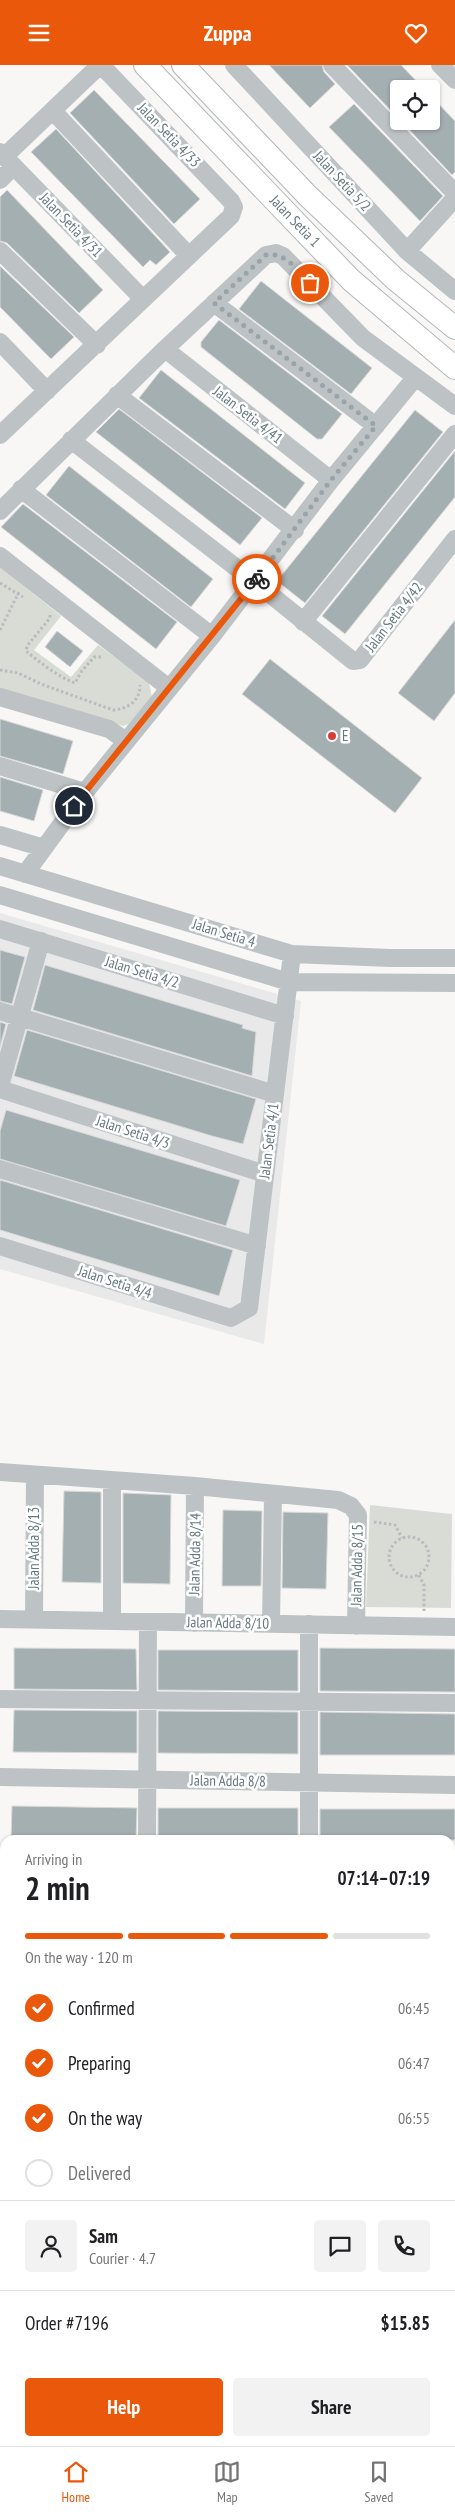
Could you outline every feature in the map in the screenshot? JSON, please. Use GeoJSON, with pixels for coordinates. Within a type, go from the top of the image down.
{"type":"FeatureCollection","features":[{"type":"Feature","properties":{"kind":"main road","name":"Jalan Setia 1"},"geometry":{"type":"LineString","coordinates":[[145,65],[352,280],[455,368]]}},
{"type":"Feature","properties":{"kind":"main road","name":"Jalan Setia 1"},"geometry":{"type":"LineString","coordinates":[[183,65],[308,197],[396,280],[455,328]]}},
{"type":"Feature","properties":{"kind":"main road"},"geometry":{"type":"LineString","coordinates":[[433,350],[455,361]]}},
{"type":"Feature","properties":{"kind":"street","name":"Jalan Setia 4/33"},"geometry":{"type":"LineString","coordinates":[[0,180],[6,158],[100,65],[231,201],[234,207],[232,216],[189,255]]}},
{"type":"Feature","properties":{"kind":"street","name":"Jalan Setia 5/2"},"geometry":{"type":"LineString","coordinates":[[234,65],[407,251],[455,291]]}},
{"type":"Feature","properties":{"kind":"street"},"geometry":{"type":"LineString","coordinates":[[332,65],[455,193]]}},
{"type":"Feature","properties":{"kind":"street"},"geometry":{"type":"LineString","coordinates":[[440,65],[455,80]]}},
{"type":"Feature","properties":{"kind":"street"},"geometry":{"type":"LineString","coordinates":[[0,435],[97,345],[189,255],[52,111]]}},
{"type":"Feature","properties":{"kind":"street","name":"Jalan Setia 4/31"},"geometry":{"type":"LineString","coordinates":[[6,158],[142,299]]}},
{"type":"Feature","properties":{"kind":"street"},"geometry":{"type":"LineString","coordinates":[[407,251],[455,198]]}},
{"type":"Feature","properties":{"kind":"street"},"geometry":{"type":"LineString","coordinates":[[0,251],[97,345]]}},
{"type":"Feature","properties":{"kind":"street"},"geometry":{"type":"LineString","coordinates":[[0,511],[164,349],[266,255],[276,253],[283,256],[363,338],[455,406]]}},
{"type":"Feature","properties":{"kind":"street"},"geometry":{"type":"LineString","coordinates":[[214,303],[376,426]]}},
{"type":"Feature","properties":{"kind":"street"},"geometry":{"type":"LineString","coordinates":[[0,342],[47,391]]}},
{"type":"Feature","properties":{"kind":"street","name":"Jalan Setia 4/41"},"geometry":{"type":"LineString","coordinates":[[164,349],[331,480]]}},
{"type":"Feature","properties":{"kind":"street"},"geometry":{"type":"LineString","coordinates":[[25,874],[84,792],[212,636],[296,530],[331,480],[415,378]]}},
{"type":"Feature","properties":{"kind":"street"},"geometry":{"type":"LineString","coordinates":[[117,395],[296,530]]}},
{"type":"Feature","properties":{"kind":"street"},"geometry":{"type":"LineString","coordinates":[[303,622],[455,434]]}},
{"type":"Feature","properties":{"kind":"street","name":"Jalan Setia 4/42"},"geometry":{"type":"LineString","coordinates":[[71,440],[255,582],[352,661],[360,660],[455,539]]}},
{"type":"Feature","properties":{"kind":"street"},"geometry":{"type":"LineString","coordinates":[[21,489],[212,636]]}},
{"type":"Feature","properties":{"kind":"street"},"geometry":{"type":"LineString","coordinates":[[0,556],[169,688]]}},
{"type":"Feature","properties":{"kind":"street"},"geometry":{"type":"LineString","coordinates":[[0,697],[108,729],[126,741]]}},
{"type":"Feature","properties":{"kind":"street"},"geometry":{"type":"LineString","coordinates":[[0,766],[84,792]]}},
{"type":"Feature","properties":{"kind":"street"},"geometry":{"type":"LineString","coordinates":[[0,835],[44,848]]}},
{"type":"Feature","properties":{"kind":"street","name":"Jalan Setia 4"},"geometry":{"type":"LineString","coordinates":[[0,866],[292,954],[390,958],[455,958]]}},
{"type":"Feature","properties":{"kind":"street","name":"Jalan Setia 4"},"geometry":{"type":"LineString","coordinates":[[0,895],[289,982],[455,983]]}},
{"type":"Feature","properties":{"kind":"street","name":"Jalan Setia 4/2"},"geometry":{"type":"LineString","coordinates":[[0,929],[284,1016]]}},
{"type":"Feature","properties":{"kind":"street"},"geometry":{"type":"LineString","coordinates":[[0,1088],[41,941]]}},
{"type":"Feature","properties":{"kind":"street","name":"Jalan Setia 4/1"},"geometry":{"type":"LineString","coordinates":[[231,1318],[249,1308],[292,954]]}},
{"type":"Feature","properties":{"kind":"street"},"geometry":{"type":"LineString","coordinates":[[0,1011],[275,1094]]}},
{"type":"Feature","properties":{"kind":"street","name":"Jalan Setia 4/3"},"geometry":{"type":"LineString","coordinates":[[0,1088],[266,1174]]}},
{"type":"Feature","properties":{"kind":"street"},"geometry":{"type":"LineString","coordinates":[[0,1169],[257,1245]]}},
{"type":"Feature","properties":{"kind":"street","name":"Jalan Setia 4/4"},"geometry":{"type":"LineString","coordinates":[[0,1245],[231,1318]]}},
{"type":"Feature","properties":{"kind":"street"},"geometry":{"type":"LineString","coordinates":[[0,1472],[195,1486],[338,1500],[355,1513]]}},
{"type":"Feature","properties":{"kind":"street","name":"Jalan Adda 8/13"},"geometry":{"type":"LineString","coordinates":[[34,1475],[34,1620]]}},
{"type":"Feature","properties":{"kind":"street"},"geometry":{"type":"LineString","coordinates":[[112,1481],[112,1621]]}},
{"type":"Feature","properties":{"kind":"street","name":"Jalan Adda 8/14"},"geometry":{"type":"LineString","coordinates":[[194,1623],[195,1486]]}},
{"type":"Feature","properties":{"kind":"street"},"geometry":{"type":"LineString","coordinates":[[271,1624],[273,1495]]}},
{"type":"Feature","properties":{"kind":"street","name":"Jalan Adda 8/15"},"geometry":{"type":"LineString","coordinates":[[355,1513],[356,1626]]}},
{"type":"Feature","properties":{"kind":"street","name":"Jalan Adda 8/10"},"geometry":{"type":"LineString","coordinates":[[0,1619],[455,1627]]}},
{"type":"Feature","properties":{"kind":"street"},"geometry":{"type":"LineString","coordinates":[[147,1835],[148,1622]]}},
{"type":"Feature","properties":{"kind":"street"},"geometry":{"type":"LineString","coordinates":[[309,1624],[309,1835]]}},
{"type":"Feature","properties":{"kind":"street"},"geometry":{"type":"LineString","coordinates":[[0,1699],[455,1703]]}},
{"type":"Feature","properties":{"kind":"street","name":"Jalan Adda 8/8"},"geometry":{"type":"LineString","coordinates":[[0,1777],[455,1785]]}},
{"type":"Feature","properties":{"kind":"path"},"geometry":{"type":"LineString","coordinates":[[0,583],[26,598]]}},
{"type":"Feature","properties":{"kind":"path"},"geometry":{"type":"LineString","coordinates":[[0,630],[17,594],[23,586]]}},
{"type":"Feature","properties":{"kind":"path"},"geometry":{"type":"LineString","coordinates":[[46,611],[50,614],[50,618],[27,646],[26,651],[36,660],[75,683],[81,672],[94,657],[107,658]]}},
{"type":"Feature","properties":{"kind":"path"},"geometry":{"type":"LineString","coordinates":[[0,670],[18,673],[41,684],[113,709],[122,709],[131,705],[139,697],[140,679]]}},
{"type":"Feature","properties":{"kind":"path"},"geometry":{"type":"LineString","coordinates":[[355,1513],[395,1525],[402,1538]]}},
{"type":"Feature","properties":{"kind":"path"},"geometry":{"type":"LineString","coordinates":[[402,1538],[416,1538],[427,1548],[429,1562],[419,1575],[408,1578],[401,1577],[390,1567],[388,1553],[396,1541],[402,1538]]}},
{"type":"Feature","properties":{"kind":"path"},"geometry":{"type":"LineString","coordinates":[[419,1575],[424,1585],[424,1626]]}},
{"type":"Feature","properties":{"kind":"shaded area"},"geometry":{"type":"Polygon","coordinates":[[[0,567],[61,616],[34,650],[71,677],[98,645],[149,682],[152,698],[129,724],[123,726],[0,689],[0,567]]]}},
{"type":"Feature","properties":{"kind":"shaded area"},"geometry":{"type":"Polygon","coordinates":[[[0,913],[301,1001],[264,1344],[0,1269],[0,913]]]}},
{"type":"Feature","properties":{"kind":"shaded area"},"geometry":{"type":"Polygon","coordinates":[[[370,1505],[452,1514],[451,1608],[366,1607],[370,1505]]]}},
{"type":"Feature","properties":{"kind":"building"},"geometry":{"type":"Polygon","coordinates":[[[269,65],[322,65],[324,72],[335,84],[310,108],[269,65]]]}},
{"type":"Feature","properties":{"kind":"building"},"geometry":{"type":"Polygon","coordinates":[[[347,65],[401,65],[415,80],[390,80],[390,110],[347,65]]]}},
{"type":"Feature","properties":{"kind":"building"},"geometry":{"type":"Polygon","coordinates":[[[94,90],[200,199],[174,224],[70,113],[94,90]]]}},
{"type":"Feature","properties":{"kind":"building"},"geometry":{"type":"Polygon","coordinates":[[[354,104],[443,196],[420,221],[329,127],[354,104]]]}},
{"type":"Feature","properties":{"kind":"building"},"geometry":{"type":"Polygon","coordinates":[[[440,105],[455,121],[455,172],[452,175],[410,130],[440,130],[440,105]]]}},
{"type":"Feature","properties":{"kind":"building"},"geometry":{"type":"Polygon","coordinates":[[[56,129],[170,252],[156,265],[150,260],[143,267],[31,152],[56,129]]]}},
{"type":"Feature","properties":{"kind":"building"},"geometry":{"type":"Polygon","coordinates":[[[7,190],[103,290],[79,313],[7,243],[0,241],[0,197],[7,190]]]}},
{"type":"Feature","properties":{"kind":"building"},"geometry":{"type":"Polygon","coordinates":[[[0,266],[74,337],[51,359],[0,307],[0,266]]]}},
{"type":"Feature","properties":{"kind":"building"},"geometry":{"type":"Polygon","coordinates":[[[261,281],[372,368],[351,394],[239,309],[261,281]]]}},
{"type":"Feature","properties":{"kind":"building"},"geometry":{"type":"Polygon","coordinates":[[[219,320],[342,414],[322,439],[317,439],[201,347],[201,342],[219,320]]]}},
{"type":"Feature","properties":{"kind":"building"},"geometry":{"type":"Polygon","coordinates":[[[161,370],[305,483],[285,509],[139,398],[161,370]]]}},
{"type":"Feature","properties":{"kind":"building"},"geometry":{"type":"Polygon","coordinates":[[[119,409],[262,518],[240,545],[96,432],[119,409]]]}},
{"type":"Feature","properties":{"kind":"building"},"geometry":{"type":"Polygon","coordinates":[[[415,410],[443,432],[305,603],[277,581],[415,410]]]}},
{"type":"Feature","properties":{"kind":"building"},"geometry":{"type":"Polygon","coordinates":[[[455,451],[455,497],[345,634],[322,616],[455,451]]]}},
{"type":"Feature","properties":{"kind":"building"},"geometry":{"type":"Polygon","coordinates":[[[69,466],[213,579],[191,607],[46,495],[69,466]]]}},
{"type":"Feature","properties":{"kind":"building"},"geometry":{"type":"Polygon","coordinates":[[[23,504],[177,622],[156,649],[1,527],[23,504]]]}},
{"type":"Feature","properties":{"kind":"building"},"geometry":{"type":"Polygon","coordinates":[[[455,620],[455,693],[434,721],[398,693],[455,620]]]}},
{"type":"Feature","properties":{"kind":"building"},"geometry":{"type":"Polygon","coordinates":[[[57,631],[83,651],[70,667],[45,647],[57,631]]]}},
{"type":"Feature","properties":{"kind":"building","name":"E"},"geometry":{"type":"Polygon","coordinates":[[[270,659],[422,778],[395,813],[242,694],[270,659]]]}},
{"type":"Feature","properties":{"kind":"building"},"geometry":{"type":"Polygon","coordinates":[[[0,719],[73,741],[63,774],[0,756],[0,719]]]}},
{"type":"Feature","properties":{"kind":"building"},"geometry":{"type":"Polygon","coordinates":[[[0,777],[43,790],[34,821],[0,811],[0,777]]]}},
{"type":"Feature","properties":{"kind":"building"},"geometry":{"type":"Polygon","coordinates":[[[0,950],[25,957],[12,1004],[0,1001],[0,950]]]}},
{"type":"Feature","properties":{"kind":"building"},"geometry":{"type":"Polygon","coordinates":[[[45,965],[243,1025],[242,1028],[256,1032],[252,1076],[33,1010],[45,965]]]}},
{"type":"Feature","properties":{"kind":"building"},"geometry":{"type":"Polygon","coordinates":[[[0,1022],[6,1024],[0,1047],[0,1022]]]}},
{"type":"Feature","properties":{"kind":"building"},"geometry":{"type":"Polygon","coordinates":[[[27,1030],[256,1099],[243,1144],[14,1076],[27,1030]]]}},
{"type":"Feature","properties":{"kind":"building"},"geometry":{"type":"Polygon","coordinates":[[[6,1110],[240,1180],[226,1226],[0,1159],[0,1131],[6,1110]]]}},
{"type":"Feature","properties":{"kind":"building"},"geometry":{"type":"Polygon","coordinates":[[[0,1180],[233,1250],[219,1296],[0,1230],[0,1180]]]}},
{"type":"Feature","properties":{"kind":"building"},"geometry":{"type":"Polygon","coordinates":[[[64,1491],[101,1492],[101,1583],[62,1582],[64,1491]]]}},
{"type":"Feature","properties":{"kind":"building"},"geometry":{"type":"Polygon","coordinates":[[[123,1493],[171,1495],[170,1584],[123,1583],[123,1493]]]}},
{"type":"Feature","properties":{"kind":"building"},"geometry":{"type":"Polygon","coordinates":[[[223,1510],[262,1511],[261,1586],[222,1586],[223,1510]]]}},
{"type":"Feature","properties":{"kind":"building"},"geometry":{"type":"Polygon","coordinates":[[[283,1512],[328,1513],[326,1589],[282,1588],[283,1512]]]}},
{"type":"Feature","properties":{"kind":"building"},"geometry":{"type":"Polygon","coordinates":[[[14,1648],[136,1649],[137,1690],[14,1689],[14,1648]]]}},
{"type":"Feature","properties":{"kind":"building"},"geometry":{"type":"Polygon","coordinates":[[[320,1648],[455,1649],[455,1692],[320,1691],[320,1648]]]}},
{"type":"Feature","properties":{"kind":"building"},"geometry":{"type":"Polygon","coordinates":[[[158,1650],[298,1650],[298,1691],[158,1690],[158,1650]]]}},
{"type":"Feature","properties":{"kind":"building"},"geometry":{"type":"Polygon","coordinates":[[[14,1710],[137,1711],[137,1753],[13,1752],[14,1710]]]}},
{"type":"Feature","properties":{"kind":"building"},"geometry":{"type":"Polygon","coordinates":[[[158,1711],[298,1712],[298,1754],[158,1753],[158,1711]]]}},
{"type":"Feature","properties":{"kind":"building"},"geometry":{"type":"Polygon","coordinates":[[[320,1712],[455,1714],[455,1755],[320,1755],[320,1712]]]}},
{"type":"Feature","properties":{"kind":"building"},"geometry":{"type":"Polygon","coordinates":[[[12,1806],[137,1808],[136,1835],[11,1835],[12,1806]]]}},
{"type":"Feature","properties":{"kind":"building"},"geometry":{"type":"Polygon","coordinates":[[[158,1808],[298,1808],[298,1835],[158,1835],[158,1808]]]}},
{"type":"Feature","properties":{"kind":"building"},"geometry":{"type":"Polygon","coordinates":[[[320,1809],[455,1809],[455,1835],[320,1835],[320,1809]]]}},
{"type":"Feature","properties":{"kind":"way so far"},"geometry":{"type":"LineString","coordinates":[[257,579],[296,530],[331,480],[376,426],[214,303],[266,255],[276,253],[283,256],[310,283]]}},
{"type":"Feature","properties":{"kind":"place","name":"E"},"geometry":{"type":"Point","coordinates":[332,736]}},
{"type":"Feature","properties":{"kind":"route"},"geometry":{"type":"LineString","coordinates":[[74,806],[257,579]]}}]}
